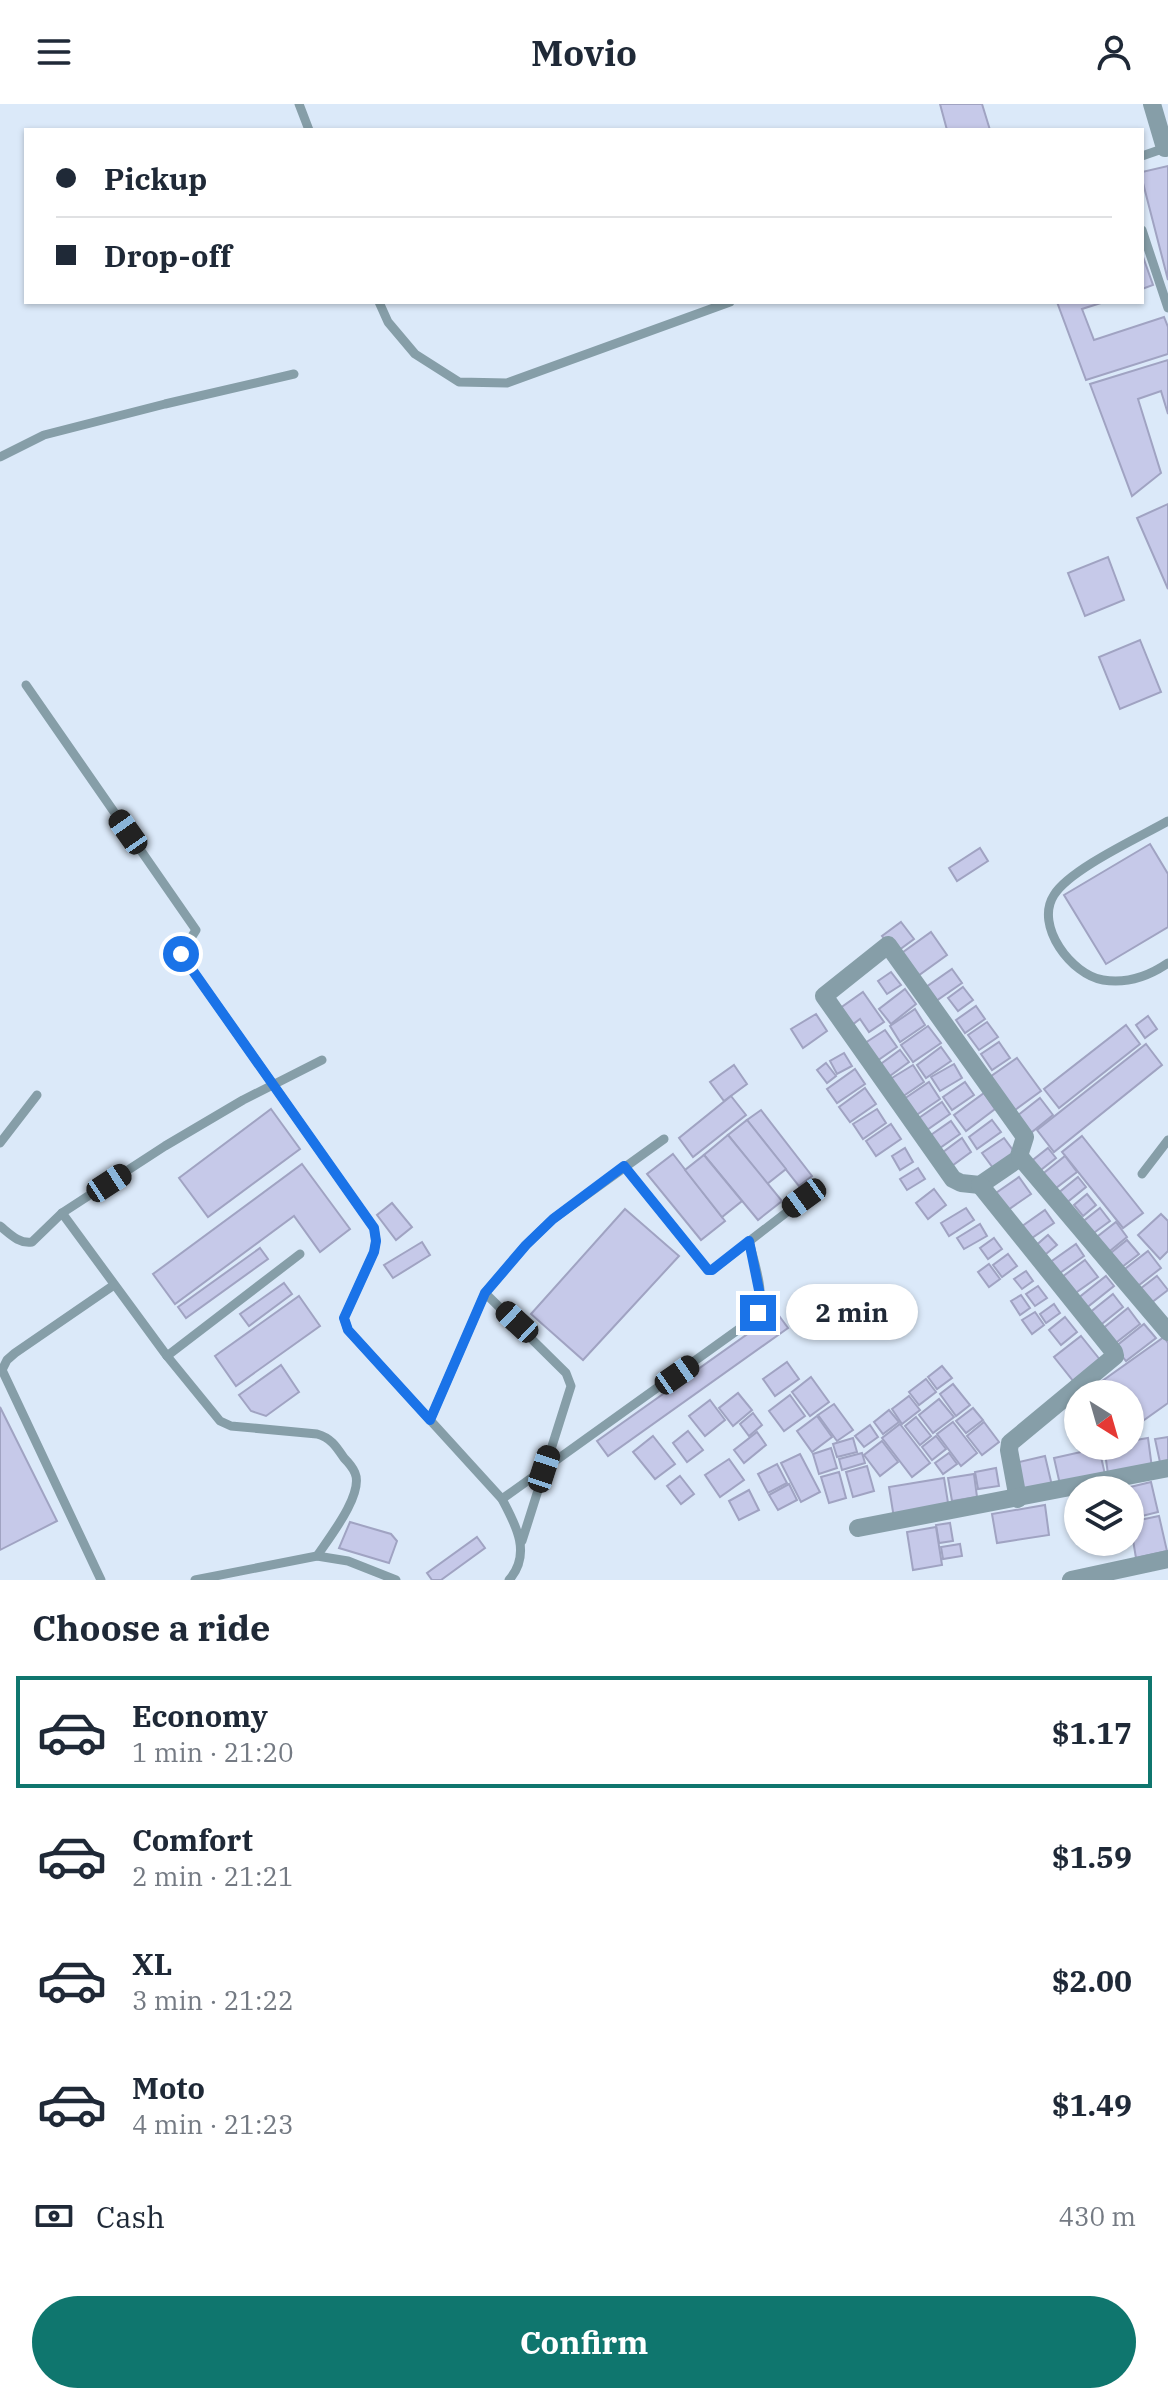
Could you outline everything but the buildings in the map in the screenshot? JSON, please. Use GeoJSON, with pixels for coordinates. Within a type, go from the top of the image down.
{"type":"FeatureCollection","features":[{"type":"Feature","properties":{"kind":"street"},"geometry":{"type":"LineString","coordinates":[[1152,104],[1167,147]]}},
{"type":"Feature","properties":{"kind":"street"},"geometry":{"type":"LineString","coordinates":[[886,945],[889,945],[1023,1133],[1025,1139],[1020,1157],[980,1185],[953,1179],[824,996],[886,945]]}},
{"type":"Feature","properties":{"kind":"street"},"geometry":{"type":"LineString","coordinates":[[1020,1157],[1168,1332]]}},
{"type":"Feature","properties":{"kind":"street"},"geometry":{"type":"LineString","coordinates":[[980,1185],[1115,1356],[1010,1443],[1018,1499]]}},
{"type":"Feature","properties":{"kind":"street"},"geometry":{"type":"LineString","coordinates":[[858,1528],[1168,1468]]}},
{"type":"Feature","properties":{"kind":"street"},"geometry":{"type":"LineString","coordinates":[[1071,1580],[1148,1572],[1168,1559]]}},
{"type":"Feature","properties":{"kind":"lane"},"geometry":{"type":"LineString","coordinates":[[299,104],[308,128]]}},
{"type":"Feature","properties":{"kind":"lane"},"geometry":{"type":"LineString","coordinates":[[1144,155],[1167,147]]}},
{"type":"Feature","properties":{"kind":"lane"},"geometry":{"type":"LineString","coordinates":[[1144,236],[1168,308]]}},
{"type":"Feature","properties":{"kind":"lane"},"geometry":{"type":"LineString","coordinates":[[380,304],[388,322],[415,354],[459,382],[507,383],[724,304]]}},
{"type":"Feature","properties":{"kind":"lane"},"geometry":{"type":"LineString","coordinates":[[0,457],[44,435],[294,374]]}},
{"type":"Feature","properties":{"kind":"lane"},"geometry":{"type":"LineString","coordinates":[[26,685],[196,930],[181,954],[374,1228],[374,1252],[344,1318],[348,1330],[502,1499],[518,1528],[521,1544]]}},
{"type":"Feature","properties":{"kind":"lane"},"geometry":{"type":"LineString","coordinates":[[1168,821],[1070,879],[1054,895],[1049,907],[1051,931],[1060,948],[1075,967],[1090,976],[1105,981],[1126,981],[1146,976],[1168,963]]}},
{"type":"Feature","properties":{"kind":"lane"},"geometry":{"type":"LineString","coordinates":[[0,1226],[18,1240],[32,1242],[62,1213],[165,1146],[272,1084],[322,1060]]}},
{"type":"Feature","properties":{"kind":"lane"},"geometry":{"type":"LineString","coordinates":[[0,1143],[37,1095]]}},
{"type":"Feature","properties":{"kind":"lane"},"geometry":{"type":"LineString","coordinates":[[430,1420],[485,1293],[553,1219],[664,1139]]}},
{"type":"Feature","properties":{"kind":"lane"},"geometry":{"type":"LineString","coordinates":[[1142,1174],[1168,1140]]}},
{"type":"Feature","properties":{"kind":"lane"},"geometry":{"type":"LineString","coordinates":[[624,1166],[708,1270],[818,1188]]}},
{"type":"Feature","properties":{"kind":"lane"},"geometry":{"type":"LineString","coordinates":[[62,1213],[167,1356],[224,1424],[317,1434],[326,1436],[334,1443],[355,1473],[357,1483],[349,1506],[317,1556]]}},
{"type":"Feature","properties":{"kind":"lane"},"geometry":{"type":"LineString","coordinates":[[502,1499],[753,1319],[761,1300],[749,1241]]}},
{"type":"Feature","properties":{"kind":"lane"},"geometry":{"type":"LineString","coordinates":[[167,1356],[300,1254]]}},
{"type":"Feature","properties":{"kind":"lane"},"geometry":{"type":"LineString","coordinates":[[101,1580],[2,1370],[15,1353],[114,1285]]}},
{"type":"Feature","properties":{"kind":"lane"},"geometry":{"type":"LineString","coordinates":[[485,1293],[569,1378],[571,1386],[521,1544],[520,1561],[509,1580]]}},
{"type":"Feature","properties":{"kind":"lane"},"geometry":{"type":"LineString","coordinates":[[195,1580],[317,1556],[348,1561],[396,1580]]}},
{"type":"Feature","properties":{"kind":"route"},"geometry":{"type":"LineString","coordinates":[[181,954],[374,1228],[374,1252],[344,1323],[430,1420],[485,1293],[553,1219],[624,1166],[708,1270],[749,1241],[761,1300],[758,1313]]}}]}
